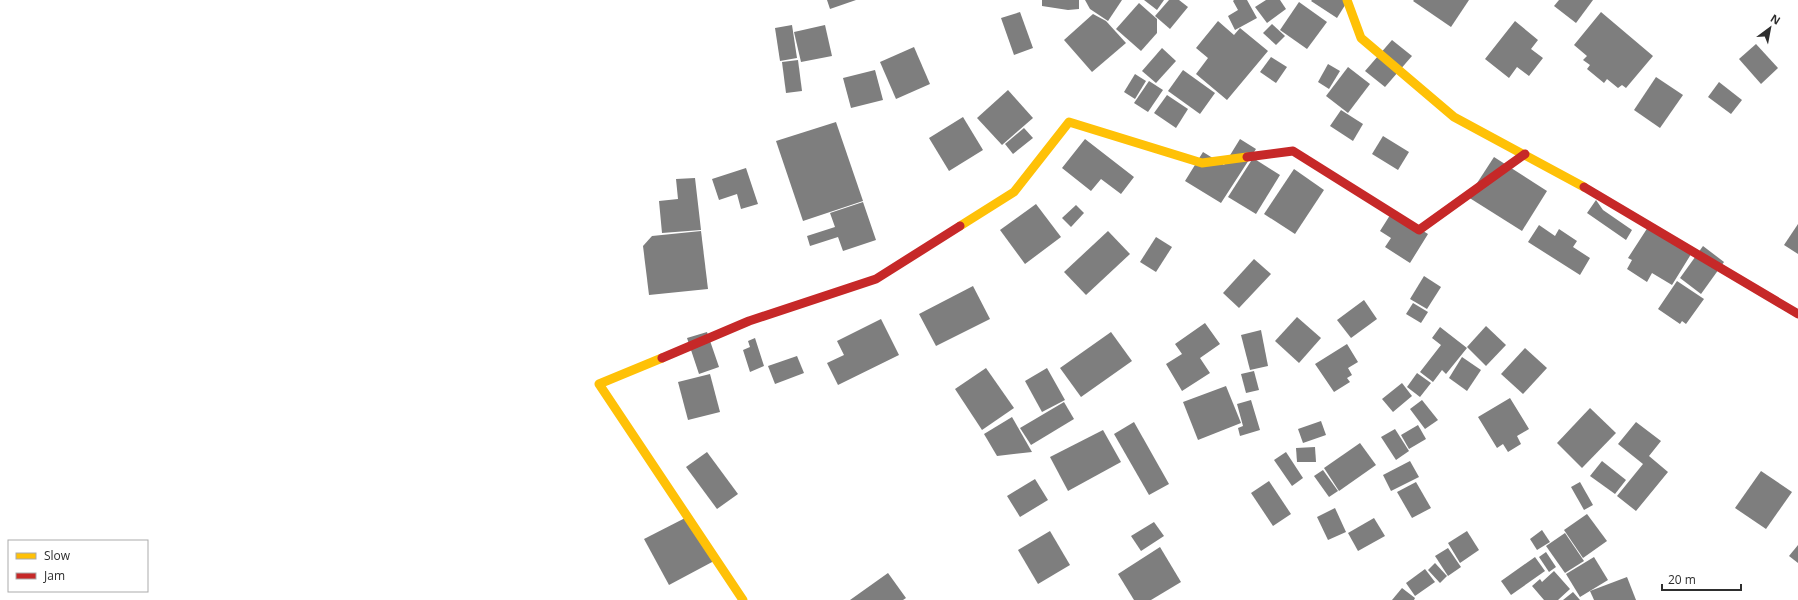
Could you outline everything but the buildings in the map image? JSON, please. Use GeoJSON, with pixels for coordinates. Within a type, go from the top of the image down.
{"type":"FeatureCollection","features":[{"type":"Feature","properties":{"kind":"street"},"geometry":{"type":"LineString","coordinates":[[1347,0],[1360,38],[1454,117],[1561,174],[1798,314]]}},
{"type":"Feature","properties":{"kind":"street"},"geometry":{"type":"LineString","coordinates":[[742,600],[599,384],[749,321],[876,279],[1014,192],[1069,122],[1202,163],[1293,152],[1419,230],[1525,154]]}},
{"type":"Feature","properties":{"kind":"traffic: slow"},"geometry":{"type":"LineString","coordinates":[[1347,0],[1361,38],[1454,117],[1584,187]]}},
{"type":"Feature","properties":{"kind":"traffic: slow"},"geometry":{"type":"LineString","coordinates":[[960,226],[1014,192],[1069,122],[1202,163],[1247,157]]}},
{"type":"Feature","properties":{"kind":"traffic: slow"},"geometry":{"type":"LineString","coordinates":[[662,358],[599,384],[743,600]]}},
{"type":"Feature","properties":{"kind":"traffic: jam"},"geometry":{"type":"LineString","coordinates":[[1247,157],[1293,151],[1419,230],[1525,154]]}},
{"type":"Feature","properties":{"kind":"traffic: jam"},"geometry":{"type":"LineString","coordinates":[[1584,187],[1798,314]]}},
{"type":"Feature","properties":{"kind":"traffic: jam"},"geometry":{"type":"LineString","coordinates":[[662,358],[749,321],[876,279],[960,226]]}}]}
